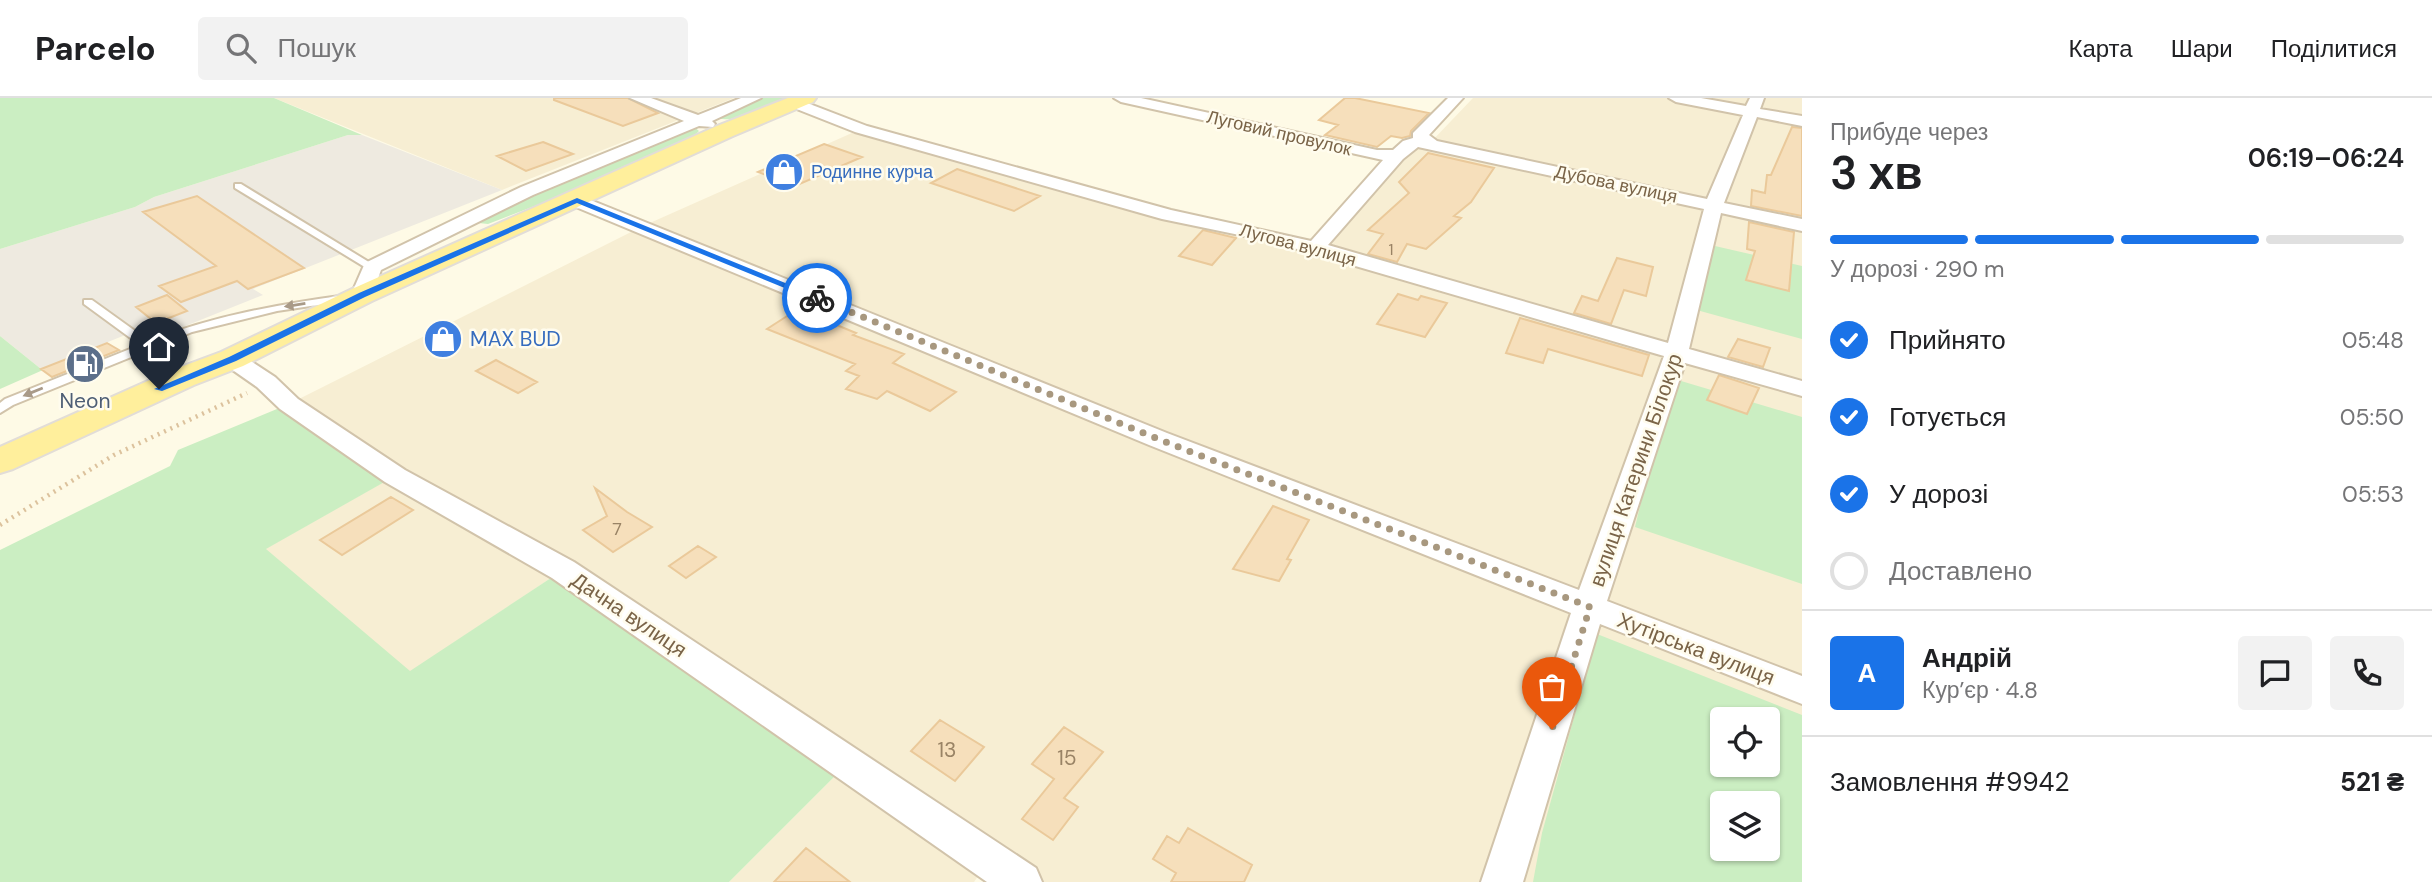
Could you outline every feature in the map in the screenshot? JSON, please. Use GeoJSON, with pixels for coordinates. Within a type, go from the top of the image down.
{"type":"FeatureCollection","features":[{"type":"Feature","properties":{"kind":"main road"},"geometry":{"type":"LineString","coordinates":[[0,461],[181,378],[232,359],[362,295],[577,201],[713,126],[800,101]]}},
{"type":"Feature","properties":{"kind":"street"},"geometry":{"type":"LineString","coordinates":[[637,98],[713,126]]}},
{"type":"Feature","properties":{"kind":"street"},"geometry":{"type":"LineString","coordinates":[[362,295],[372,267],[527,191],[713,126],[754,98]]}},
{"type":"Feature","properties":{"kind":"street","name":"Луговий провулок"},"geometry":{"type":"LineString","coordinates":[[1121,98],[1377,155],[1396,155]]}},
{"type":"Feature","properties":{"kind":"street"},"geometry":{"type":"LineString","coordinates":[[1430,144],[1419,136],[1456,98]]}},
{"type":"Feature","properties":{"kind":"street"},"geometry":{"type":"LineString","coordinates":[[1676,98],[1756,105],[1802,121]]}},
{"type":"Feature","properties":{"kind":"street","name":"Лугова вулиця"},"geometry":{"type":"LineString","coordinates":[[800,101],[861,128],[1155,211],[1277,237],[1676,355],[1802,389]]}},
{"type":"Feature","properties":{"kind":"street","name":"вулиця Катерини Білокур"},"geometry":{"type":"LineString","coordinates":[[1502,882],[1590,607],[1676,355],[1714,205],[1756,105]]}},
{"type":"Feature","properties":{"kind":"street"},"geometry":{"type":"LineString","coordinates":[[1315,248],[1396,155],[1409,144],[1430,144]]}},
{"type":"Feature","properties":{"kind":"street","name":"Дубова вулиця"},"geometry":{"type":"LineString","coordinates":[[1430,144],[1802,225]]}},
{"type":"Feature","properties":{"kind":"street","name":"Хутірська вулиця"},"geometry":{"type":"LineString","coordinates":[[577,201],[1158,439],[1802,690]]}},
{"type":"Feature","properties":{"kind":"street","name":"Дачна вулиця"},"geometry":{"type":"LineString","coordinates":[[232,359],[266,382],[289,404],[395,476],[563,570],[1021,882]]}},
{"type":"Feature","properties":{"kind":"lane"},"geometry":{"type":"LineString","coordinates":[[238,186],[372,267]]}},
{"type":"Feature","properties":{"kind":"lane"},"geometry":{"type":"LineString","coordinates":[[0,409],[9,402],[188,330],[278,308],[362,295]]}},
{"type":"Feature","properties":{"kind":"lane"},"geometry":{"type":"LineString","coordinates":[[88,302],[147,345],[181,378]]}},
{"type":"Feature","properties":{"kind":"path"},"geometry":{"type":"LineString","coordinates":[[0,525],[114,455],[227,404],[266,382]]}},
{"type":"Feature","properties":{"kind":"shaded area"},"geometry":{"type":"Polygon","coordinates":[[[274,98],[734,98],[502,190],[274,98]]]}},
{"type":"Feature","properties":{"kind":"shaded area"},"geometry":{"type":"Polygon","coordinates":[[[1473,98],[1802,98],[1802,882],[1021,882],[989,860],[974,882],[729,882],[847,764],[563,570],[410,672],[265,549],[394,476],[289,404],[643,226],[861,129],[1315,248],[1409,144],[1430,143],[1473,98]]]}},
{"type":"Feature","properties":{"kind":"shaded area"},"geometry":{"type":"Polygon","coordinates":[[[348,135],[362,135],[502,190],[253,289],[263,295],[163,335],[155,323],[41,369],[0,336],[0,249],[135,207],[154,197],[348,135]]]}},
{"type":"Feature","properties":{"kind":"green space"},"geometry":{"type":"Polygon","coordinates":[[[0,98],[274,98],[362,135],[348,135],[154,197],[135,207],[0,249],[0,98]]]}},
{"type":"Feature","properties":{"kind":"green space"},"geometry":{"type":"Polygon","coordinates":[[[752,98],[787,98],[739,118],[720,119],[711,116],[752,98]]]}},
{"type":"Feature","properties":{"kind":"green space"},"geometry":{"type":"Polygon","coordinates":[[[692,125],[699,131],[694,136],[553,199],[488,224],[469,222],[692,125]]]}},
{"type":"Feature","properties":{"kind":"green space"},"geometry":{"type":"Polygon","coordinates":[[[1715,246],[1802,266],[1802,339],[1693,309],[1715,246]]]}},
{"type":"Feature","properties":{"kind":"green space"},"geometry":{"type":"Polygon","coordinates":[[[0,336],[41,369],[43,370],[0,389],[0,336]]]}},
{"type":"Feature","properties":{"kind":"green space"},"geometry":{"type":"Polygon","coordinates":[[[1671,378],[1802,417],[1802,584],[1635,527],[1671,378]]]}},
{"type":"Feature","properties":{"kind":"green space"},"geometry":{"type":"Polygon","coordinates":[[[289,404],[395,476],[266,549],[410,671],[563,570],[848,763],[729,882],[0,882],[0,550],[170,466],[178,450],[289,404]]]}},
{"type":"Feature","properties":{"kind":"green space"},"geometry":{"type":"Polygon","coordinates":[[[1597,634],[1802,715],[1802,882],[1533,882],[1542,833],[1597,634]]]}},
{"type":"Feature","properties":{"kind":"building"},"geometry":{"type":"Polygon","coordinates":[[[554,98],[628,98],[658,113],[623,126],[554,98]]]}},
{"type":"Feature","properties":{"kind":"building"},"geometry":{"type":"Polygon","coordinates":[[[1345,98],[1429,113],[1411,131],[1410,136],[1391,136],[1377,147],[1325,135],[1338,125],[1319,120],[1345,98]]]}},
{"type":"Feature","properties":{"kind":"building"},"geometry":{"type":"Polygon","coordinates":[[[1792,127],[1802,128],[1802,216],[1751,206],[1752,190],[1765,193],[1767,175],[1771,175],[1792,127]]]}},
{"type":"Feature","properties":{"kind":"building"},"geometry":{"type":"Polygon","coordinates":[[[543,142],[573,154],[526,171],[497,156],[543,142]]]}},
{"type":"Feature","properties":{"kind":"building"},"geometry":{"type":"Polygon","coordinates":[[[824,144],[862,157],[795,186],[758,172],[824,144]]]}},
{"type":"Feature","properties":{"kind":"building"},"geometry":{"type":"Polygon","coordinates":[[[1428,153],[1494,168],[1471,202],[1454,216],[1461,218],[1426,249],[1407,244],[1397,262],[1368,254],[1383,234],[1368,230],[1409,193],[1399,182],[1428,153]]]}},
{"type":"Feature","properties":{"kind":"building"},"geometry":{"type":"Polygon","coordinates":[[[957,169],[1040,196],[1014,211],[931,183],[957,169]]]}},
{"type":"Feature","properties":{"kind":"building"},"geometry":{"type":"Polygon","coordinates":[[[197,196],[304,268],[248,289],[237,281],[181,302],[159,286],[216,266],[143,212],[197,196]]]}},
{"type":"Feature","properties":{"kind":"building"},"geometry":{"type":"Polygon","coordinates":[[[1749,222],[1794,232],[1789,291],[1746,280],[1755,251],[1747,249],[1749,222]]]}},
{"type":"Feature","properties":{"kind":"building"},"geometry":{"type":"Polygon","coordinates":[[[1203,230],[1236,238],[1212,265],[1179,256],[1203,230]]]}},
{"type":"Feature","properties":{"kind":"building"},"geometry":{"type":"Polygon","coordinates":[[[1617,258],[1653,267],[1646,296],[1624,290],[1611,324],[1574,313],[1582,296],[1598,301],[1617,258]]]}},
{"type":"Feature","properties":{"kind":"building"},"geometry":{"type":"Polygon","coordinates":[[[1398,294],[1418,300],[1421,296],[1447,303],[1425,337],[1377,324],[1398,294]]]}},
{"type":"Feature","properties":{"kind":"building"},"geometry":{"type":"Polygon","coordinates":[[[167,295],[187,311],[156,323],[136,307],[167,295]]]}},
{"type":"Feature","properties":{"kind":"building"},"geometry":{"type":"Polygon","coordinates":[[[798,309],[856,333],[853,335],[904,354],[893,363],[956,392],[930,411],[887,391],[877,399],[846,389],[859,376],[846,371],[855,364],[767,329],[798,309]]]}},
{"type":"Feature","properties":{"kind":"building"},"geometry":{"type":"Polygon","coordinates":[[[1520,318],[1649,355],[1642,376],[1548,349],[1543,363],[1506,353],[1520,318]]]}},
{"type":"Feature","properties":{"kind":"building"},"geometry":{"type":"Polygon","coordinates":[[[1738,339],[1770,348],[1763,367],[1728,357],[1738,339]]]}},
{"type":"Feature","properties":{"kind":"building"},"geometry":{"type":"Polygon","coordinates":[[[107,343],[119,350],[52,377],[41,369],[107,343]]]}},
{"type":"Feature","properties":{"kind":"building"},"geometry":{"type":"Polygon","coordinates":[[[496,360],[537,382],[518,393],[476,371],[496,360]]]}},
{"type":"Feature","properties":{"kind":"building"},"geometry":{"type":"Polygon","coordinates":[[[1719,375],[1759,388],[1747,414],[1707,400],[1719,375]]]}},
{"type":"Feature","properties":{"kind":"building"},"geometry":{"type":"Polygon","coordinates":[[[595,488],[652,527],[613,552],[583,530],[607,516],[595,488]]]}},
{"type":"Feature","properties":{"kind":"building"},"geometry":{"type":"Polygon","coordinates":[[[391,497],[413,510],[342,555],[320,540],[391,497]]]}},
{"type":"Feature","properties":{"kind":"building"},"geometry":{"type":"Polygon","coordinates":[[[1273,506],[1309,520],[1287,559],[1291,560],[1279,581],[1233,569],[1273,506]]]}},
{"type":"Feature","properties":{"kind":"building"},"geometry":{"type":"Polygon","coordinates":[[[698,546],[716,557],[686,578],[669,566],[698,546]]]}},
{"type":"Feature","properties":{"kind":"building"},"geometry":{"type":"Polygon","coordinates":[[[940,720],[984,747],[955,781],[911,751],[940,720]]]}},
{"type":"Feature","properties":{"kind":"building"},"geometry":{"type":"Polygon","coordinates":[[[1064,727],[1103,752],[1064,798],[1078,807],[1053,840],[1022,819],[1054,779],[1032,764],[1064,727]]]}},
{"type":"Feature","properties":{"kind":"building"},"geometry":{"type":"Polygon","coordinates":[[[1188,828],[1252,865],[1244,882],[1171,882],[1176,873],[1153,859],[1167,836],[1179,843],[1188,828]]]}},
{"type":"Feature","properties":{"kind":"building"},"geometry":{"type":"Polygon","coordinates":[[[806,848],[850,882],[774,882],[806,848]]]}},
{"type":"Feature","properties":{"kind":"way so far"},"geometry":{"type":"LineString","coordinates":[[817,298],[1158,439],[1590,607],[1552,729]]}},
{"type":"Feature","properties":{"kind":"place","name":"Родинне курча"},"geometry":{"type":"Point","coordinates":[784,172]}},
{"type":"Feature","properties":{"kind":"place","name":"MAX BUD"},"geometry":{"type":"Point","coordinates":[443,339]}},
{"type":"Feature","properties":{"kind":"place","name":"Neon"},"geometry":{"type":"Point","coordinates":[85,364]}},
{"type":"Feature","properties":{"kind":"route"},"geometry":{"type":"LineString","coordinates":[[159,389],[232,359],[362,295],[577,201],[817,298]]}}]}
